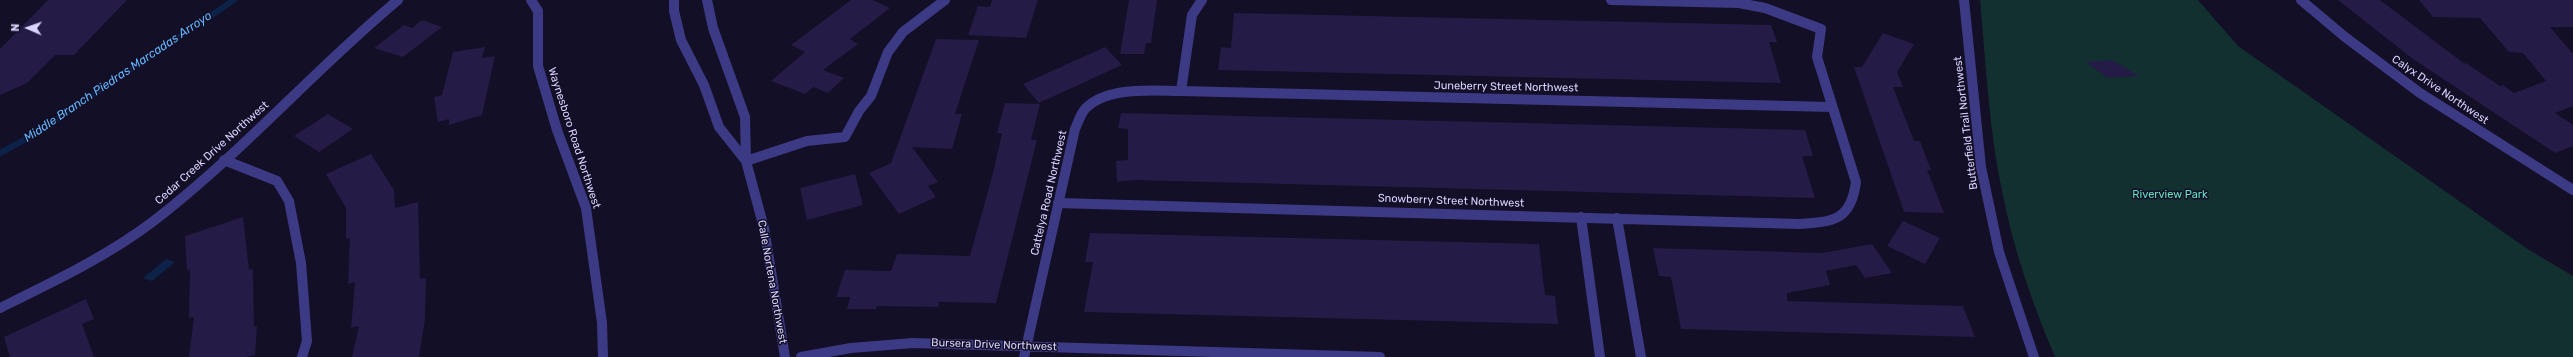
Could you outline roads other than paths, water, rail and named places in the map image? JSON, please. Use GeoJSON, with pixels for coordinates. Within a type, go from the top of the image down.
{"type":"FeatureCollection","features":[{"type":"Feature","properties":{"kind":"street","name":"Cedar Creek Drive Northwest"},"geometry":{"type":"LineString","coordinates":[[0,308],[68,274],[118,245],[174,206],[374,20],[398,0]]}},
{"type":"Feature","properties":{"kind":"street","name":"Waynesboro Road Northwest"},"geometry":{"type":"LineString","coordinates":[[531,0],[538,11],[538,66],[557,130],[586,208],[602,323],[602,357]]}},
{"type":"Feature","properties":{"kind":"street","name":"Calle Nortena Northwest"},"geometry":{"type":"LineString","coordinates":[[674,0],[674,11],[681,40],[704,85],[718,127],[746,161]]}},
{"type":"Feature","properties":{"kind":"street","name":"Calle Nortena Northwest"},"geometry":{"type":"LineString","coordinates":[[707,0],[713,28],[745,117],[746,161],[764,228],[775,287],[785,357]]}},
{"type":"Feature","properties":{"kind":"street"},"geometry":{"type":"LineString","coordinates":[[746,161],[806,141],[845,137],[859,111],[871,96],[888,52],[903,32],[945,0]]}},
{"type":"Feature","properties":{"kind":"street"},"geometry":{"type":"LineString","coordinates":[[1181,91],[1192,15],[1202,0]]}},
{"type":"Feature","properties":{"kind":"street"},"geometry":{"type":"LineString","coordinates":[[1611,0],[1739,2],[1765,8],[1820,30],[1817,57],[1832,107]]}},
{"type":"Feature","properties":{"kind":"street","name":"Butterfield Trail Northwest"},"geometry":{"type":"LineString","coordinates":[[1964,0],[1981,167],[1999,252],[2034,357]]}},
{"type":"Feature","properties":{"kind":"street","name":"Calyx Drive Northwest"},"geometry":{"type":"LineString","coordinates":[[2301,0],[2345,37],[2420,92],[2573,190]]}},
{"type":"Feature","properties":{"kind":"street","name":"Cattelya Road Northwest"},"geometry":{"type":"LineString","coordinates":[[1026,351],[1075,129],[1085,109],[1105,97],[1132,91],[1181,91]]}},
{"type":"Feature","properties":{"kind":"street","name":"Juneberry Street Northwest"},"geometry":{"type":"LineString","coordinates":[[1181,91],[1832,107]]}},
{"type":"Feature","properties":{"kind":"street","name":"Snowberry Street Northwest"},"geometry":{"type":"LineString","coordinates":[[1058,203],[1798,224],[1824,222],[1842,214],[1853,203],[1856,182],[1832,107]]}},
{"type":"Feature","properties":{"kind":"street"},"geometry":{"type":"LineString","coordinates":[[224,160],[277,181],[289,201],[301,263],[307,341],[302,357]]}},
{"type":"Feature","properties":{"kind":"street"},"geometry":{"type":"LineString","coordinates":[[1581,217],[1600,357]]}},
{"type":"Feature","properties":{"kind":"street"},"geometry":{"type":"LineString","coordinates":[[1617,218],[1641,357]]}},
{"type":"Feature","properties":{"kind":"street","name":"Bursera Drive Northwest"},"geometry":{"type":"LineString","coordinates":[[801,357],[851,348],[913,343],[1026,351],[1380,357]]}},
{"type":"Feature","properties":{"kind":"water"},"geometry":{"type":"Polygon","coordinates":[[[166,259],[175,262],[152,281],[143,278],[166,259]]]}},
{"type":"Feature","properties":{"kind":"waterway","name":"Middle Branch Piedras Marcadas Arroyo"},"geometry":{"type":"LineString","coordinates":[[0,153],[30,137],[234,0]]}},
{"type":"Feature","properties":{"kind":"park label","name":"Riverview Park"},"geometry":{"type":"Point","coordinates":[2170,195]}}]}
